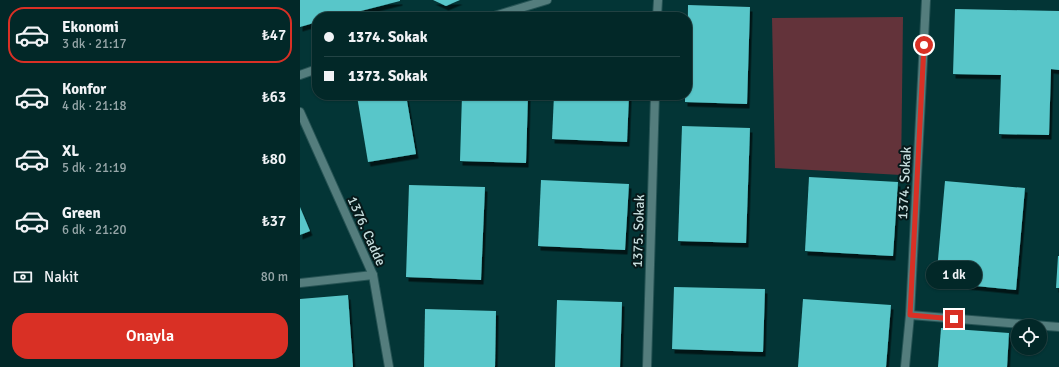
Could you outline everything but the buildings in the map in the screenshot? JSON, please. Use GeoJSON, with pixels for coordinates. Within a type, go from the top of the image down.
{"type":"FeatureCollection","features":[{"type":"Feature","properties":{"kind":"street"},"geometry":{"type":"LineString","coordinates":[[507,12],[547,0]]}},
{"type":"Feature","properties":{"kind":"street"},"geometry":{"type":"LineString","coordinates":[[658,0],[658,12]]}},
{"type":"Feature","properties":{"kind":"street","name":"1374. Sokak"},"geometry":{"type":"LineString","coordinates":[[905,367],[910,315],[926,0]]}},
{"type":"Feature","properties":{"kind":"street"},"geometry":{"type":"LineString","coordinates":[[300,74],[312,70]]}},
{"type":"Feature","properties":{"kind":"street","name":"1375. Sokak"},"geometry":{"type":"LineString","coordinates":[[647,367],[655,100]]}},
{"type":"Feature","properties":{"kind":"street","name":"1376. Cadde"},"geometry":{"type":"LineString","coordinates":[[301,117],[373,275],[389,367]]}},
{"type":"Feature","properties":{"kind":"street"},"geometry":{"type":"LineString","coordinates":[[300,283],[373,275]]}},
{"type":"Feature","properties":{"kind":"street"},"geometry":{"type":"LineString","coordinates":[[910,315],[1059,327]]}},
{"type":"Feature","properties":{"kind":"shaded area"},"geometry":{"type":"Polygon","coordinates":[[[903,17],[901,175],[775,168],[772,18],[903,17]]]}},
{"type":"Feature","properties":{"kind":"route"},"geometry":{"type":"LineString","coordinates":[[924,45],[910,315],[954,319]]}}]}
